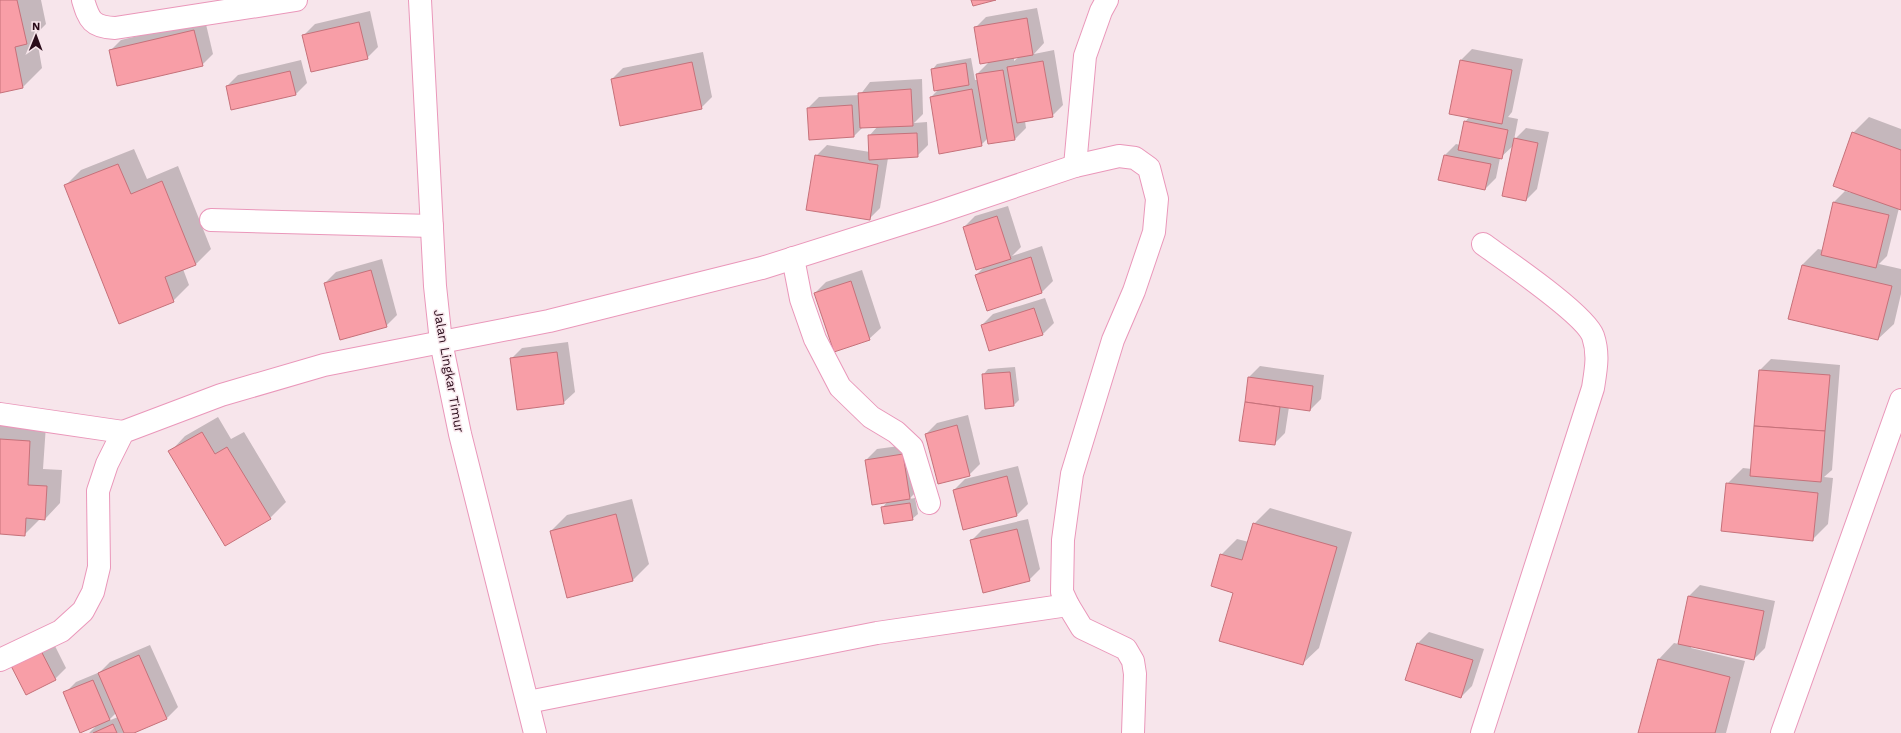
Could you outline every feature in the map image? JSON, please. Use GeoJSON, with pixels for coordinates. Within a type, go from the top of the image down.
{"type":"FeatureCollection","features":[{"type":"Feature","properties":{"kind":"main road"},"geometry":{"type":"LineString","coordinates":[[83,0],[88,16],[93,23],[102,27],[115,28],[296,0]]}},
{"type":"Feature","properties":{"kind":"main road","name":"Jalan Lingkar Timur"},"geometry":{"type":"LineString","coordinates":[[420,0],[435,286],[441,342],[460,434],[535,733]]}},
{"type":"Feature","properties":{"kind":"main road"},"geometry":{"type":"LineString","coordinates":[[1075,166],[1085,56],[1101,11],[1107,0]]}},
{"type":"Feature","properties":{"kind":"main road"},"geometry":{"type":"LineString","coordinates":[[0,414],[124,432],[221,395],[317,367],[550,321],[762,268],[1075,166],[1119,156],[1135,158],[1149,168],[1157,199],[1154,232],[1134,291],[1113,340],[1072,474],[1063,540],[1062,592],[1082,628],[1126,649],[1133,661],[1135,674],[1133,733]]}},
{"type":"Feature","properties":{"kind":"main road"},"geometry":{"type":"LineString","coordinates":[[211,220],[432,226]]}},
{"type":"Feature","properties":{"kind":"main road"},"geometry":{"type":"LineString","coordinates":[[1482,733],[1593,388],[1598,358],[1592,334],[1572,311],[1483,244]]}},
{"type":"Feature","properties":{"kind":"main road"},"geometry":{"type":"LineString","coordinates":[[793,258],[801,299],[815,339],[840,387],[871,417],[896,432],[912,447],[929,504]]}},
{"type":"Feature","properties":{"kind":"main road"},"geometry":{"type":"LineString","coordinates":[[1782,733],[1901,400]]}},
{"type":"Feature","properties":{"kind":"main road"},"geometry":{"type":"LineString","coordinates":[[0,660],[61,631],[83,611],[93,592],[98,567],[98,491],[107,464],[124,432]]}},
{"type":"Feature","properties":{"kind":"main road"},"geometry":{"type":"LineString","coordinates":[[528,702],[877,633],[1068,605]]}},
{"type":"Feature","properties":{"kind":"building"},"geometry":{"type":"Polygon","coordinates":[[[0,0],[17,0],[27,44],[15,47],[23,88],[0,93],[0,0]]]}},
{"type":"Feature","properties":{"kind":"building"},"geometry":{"type":"Polygon","coordinates":[[[971,0],[996,0],[973,6],[971,0]]]}},
{"type":"Feature","properties":{"kind":"building"},"geometry":{"type":"Polygon","coordinates":[[[1027,18],[1033,55],[980,64],[974,27],[1027,18]]]}},
{"type":"Feature","properties":{"kind":"building"},"geometry":{"type":"Polygon","coordinates":[[[359,22],[368,59],[311,72],[302,35],[359,22]]]}},
{"type":"Feature","properties":{"kind":"building"},"geometry":{"type":"Polygon","coordinates":[[[194,30],[203,66],[117,86],[109,50],[194,30]]]}},
{"type":"Feature","properties":{"kind":"building"},"geometry":{"type":"Polygon","coordinates":[[[1460,60],[1512,70],[1502,124],[1449,114],[1460,60]]]}},
{"type":"Feature","properties":{"kind":"building"},"geometry":{"type":"Polygon","coordinates":[[[1043,61],[1053,117],[1017,123],[1007,67],[1043,61]]]}},
{"type":"Feature","properties":{"kind":"building"},"geometry":{"type":"Polygon","coordinates":[[[692,62],[702,109],[620,126],[611,79],[692,62]]]}},
{"type":"Feature","properties":{"kind":"building"},"geometry":{"type":"Polygon","coordinates":[[[966,63],[969,85],[934,91],[931,69],[966,63]]]}},
{"type":"Feature","properties":{"kind":"building"},"geometry":{"type":"Polygon","coordinates":[[[1003,70],[1015,140],[988,144],[976,74],[1003,70]]]}},
{"type":"Feature","properties":{"kind":"building"},"geometry":{"type":"Polygon","coordinates":[[[290,71],[296,95],[231,110],[226,86],[290,71]]]}},
{"type":"Feature","properties":{"kind":"building"},"geometry":{"type":"Polygon","coordinates":[[[911,89],[913,126],[860,128],[858,93],[911,89]]]}},
{"type":"Feature","properties":{"kind":"building"},"geometry":{"type":"Polygon","coordinates":[[[972,89],[982,146],[939,154],[930,97],[972,89]]]}},
{"type":"Feature","properties":{"kind":"building"},"geometry":{"type":"Polygon","coordinates":[[[852,105],[854,137],[809,140],[807,108],[852,105]]]}},
{"type":"Feature","properties":{"kind":"building"},"geometry":{"type":"Polygon","coordinates":[[[1464,121],[1508,130],[1502,159],[1458,150],[1464,121]]]}},
{"type":"Feature","properties":{"kind":"building"},"geometry":{"type":"Polygon","coordinates":[[[1852,132],[1901,150],[1901,210],[1833,186],[1852,132]]]}},
{"type":"Feature","properties":{"kind":"building"},"geometry":{"type":"Polygon","coordinates":[[[917,133],[918,157],[869,160],[868,135],[917,133]]]}},
{"type":"Feature","properties":{"kind":"building"},"geometry":{"type":"Polygon","coordinates":[[[1514,138],[1538,143],[1526,201],[1502,196],[1514,138]]]}},
{"type":"Feature","properties":{"kind":"building"},"geometry":{"type":"Polygon","coordinates":[[[815,155],[878,165],[870,220],[806,210],[815,155]]]}},
{"type":"Feature","properties":{"kind":"building"},"geometry":{"type":"Polygon","coordinates":[[[1444,155],[1491,164],[1485,190],[1438,180],[1444,155]]]}},
{"type":"Feature","properties":{"kind":"building"},"geometry":{"type":"Polygon","coordinates":[[[118,164],[131,194],[162,181],[196,265],[165,277],[174,302],[119,324],[64,185],[118,164]]]}},
{"type":"Feature","properties":{"kind":"building"},"geometry":{"type":"Polygon","coordinates":[[[1833,202],[1889,215],[1876,268],[1821,255],[1833,202]]]}},
{"type":"Feature","properties":{"kind":"building"},"geometry":{"type":"Polygon","coordinates":[[[997,216],[1011,259],[976,270],[963,227],[997,216]]]}},
{"type":"Feature","properties":{"kind":"building"},"geometry":{"type":"Polygon","coordinates":[[[1031,257],[1042,293],[987,311],[975,275],[1031,257]]]}},
{"type":"Feature","properties":{"kind":"building"},"geometry":{"type":"Polygon","coordinates":[[[1802,265],[1892,286],[1878,340],[1788,319],[1802,265]]]}},
{"type":"Feature","properties":{"kind":"building"},"geometry":{"type":"Polygon","coordinates":[[[371,270],[387,327],[340,340],[324,283],[371,270]]]}},
{"type":"Feature","properties":{"kind":"building"},"geometry":{"type":"Polygon","coordinates":[[[851,281],[870,340],[834,352],[814,293],[851,281]]]}},
{"type":"Feature","properties":{"kind":"building"},"geometry":{"type":"Polygon","coordinates":[[[1034,308],[1043,335],[989,351],[981,325],[1034,308]]]}},
{"type":"Feature","properties":{"kind":"building"},"geometry":{"type":"Polygon","coordinates":[[[557,352],[564,404],[517,410],[510,358],[557,352]]]}},
{"type":"Feature","properties":{"kind":"building"},"geometry":{"type":"Polygon","coordinates":[[[1759,370],[1830,375],[1825,431],[1754,426],[1759,370]]]}},
{"type":"Feature","properties":{"kind":"building"},"geometry":{"type":"Polygon","coordinates":[[[1010,372],[1014,406],[985,409],[982,374],[1010,372]]]}},
{"type":"Feature","properties":{"kind":"building"},"geometry":{"type":"Polygon","coordinates":[[[1248,377],[1313,386],[1310,411],[1245,402],[1248,377]]]}},
{"type":"Feature","properties":{"kind":"building"},"geometry":{"type":"Polygon","coordinates":[[[1245,402],[1280,407],[1275,445],[1239,441],[1245,402]]]}},
{"type":"Feature","properties":{"kind":"building"},"geometry":{"type":"Polygon","coordinates":[[[957,425],[970,476],[938,484],[925,434],[957,425]]]}},
{"type":"Feature","properties":{"kind":"building"},"geometry":{"type":"Polygon","coordinates":[[[1754,426],[1825,431],[1821,482],[1750,476],[1754,426]]]}},
{"type":"Feature","properties":{"kind":"building"},"geometry":{"type":"Polygon","coordinates":[[[202,432],[215,454],[227,447],[271,519],[225,546],[168,451],[202,432]]]}},
{"type":"Feature","properties":{"kind":"building"},"geometry":{"type":"Polygon","coordinates":[[[0,439],[30,441],[28,485],[47,486],[45,520],[26,518],[25,536],[0,534],[0,439]]]}},
{"type":"Feature","properties":{"kind":"building"},"geometry":{"type":"Polygon","coordinates":[[[903,454],[910,499],[872,505],[865,460],[903,454]]]}},
{"type":"Feature","properties":{"kind":"building"},"geometry":{"type":"Polygon","coordinates":[[[1007,476],[1017,516],[963,530],[953,490],[1007,476]]]}},
{"type":"Feature","properties":{"kind":"building"},"geometry":{"type":"Polygon","coordinates":[[[1726,483],[1818,493],[1813,541],[1721,531],[1726,483]]]}},
{"type":"Feature","properties":{"kind":"building"},"geometry":{"type":"Polygon","coordinates":[[[910,503],[913,520],[884,524],[881,507],[910,503]]]}},
{"type":"Feature","properties":{"kind":"building"},"geometry":{"type":"Polygon","coordinates":[[[616,514],[633,581],[567,598],[550,531],[616,514]]]}},
{"type":"Feature","properties":{"kind":"building"},"geometry":{"type":"Polygon","coordinates":[[[1253,523],[1337,547],[1303,665],[1219,641],[1233,593],[1211,586],[1220,554],[1242,560],[1253,523]]]}},
{"type":"Feature","properties":{"kind":"building"},"geometry":{"type":"Polygon","coordinates":[[[1017,529],[1030,581],[983,593],[970,540],[1017,529]]]}},
{"type":"Feature","properties":{"kind":"building"},"geometry":{"type":"Polygon","coordinates":[[[1688,596],[1764,611],[1754,660],[1678,644],[1688,596]]]}},
{"type":"Feature","properties":{"kind":"building"},"geometry":{"type":"Polygon","coordinates":[[[1417,643],[1473,660],[1461,698],[1405,680],[1417,643]]]}},
{"type":"Feature","properties":{"kind":"building"},"geometry":{"type":"Polygon","coordinates":[[[38,645],[56,680],[26,695],[8,660],[38,645]]]}},
{"type":"Feature","properties":{"kind":"building"},"geometry":{"type":"Polygon","coordinates":[[[139,655],[167,719],[134,733],[124,733],[98,673],[139,655]]]}},
{"type":"Feature","properties":{"kind":"building"},"geometry":{"type":"Polygon","coordinates":[[[1658,659],[1730,677],[1715,733],[1638,733],[1658,659]]]}},
{"type":"Feature","properties":{"kind":"building"},"geometry":{"type":"Polygon","coordinates":[[[93,680],[110,720],[80,733],[63,692],[93,680]]]}},
{"type":"Feature","properties":{"kind":"building"},"geometry":{"type":"Polygon","coordinates":[[[113,724],[117,733],[93,733],[113,724]]]}}]}
